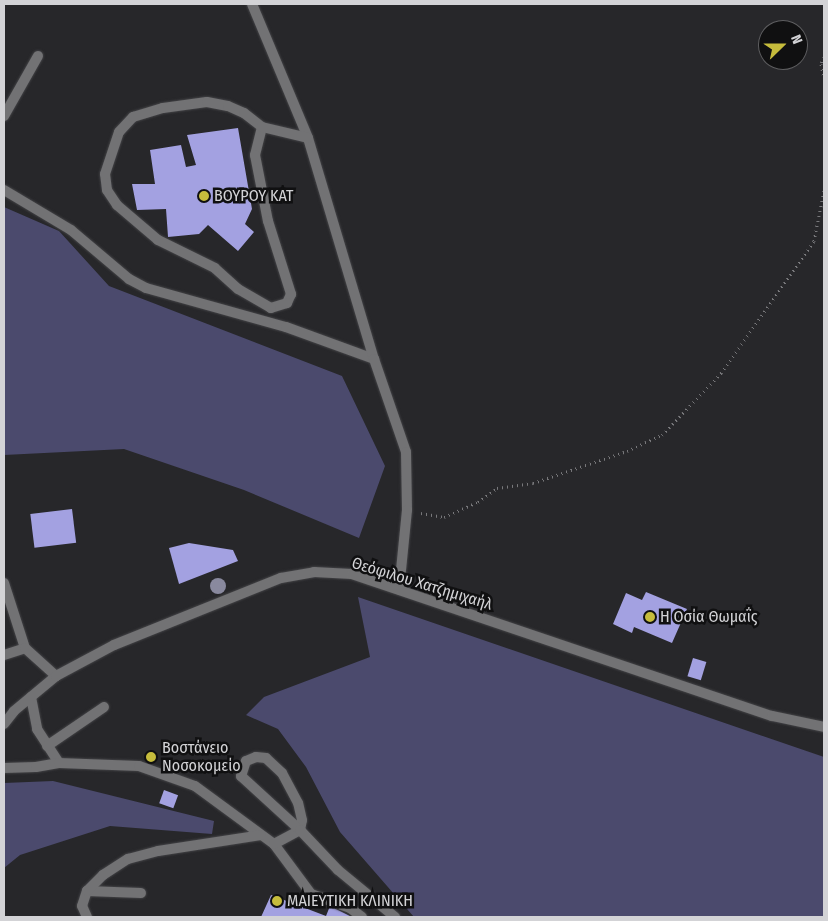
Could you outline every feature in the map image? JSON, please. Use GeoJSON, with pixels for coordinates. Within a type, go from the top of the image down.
{"type":"FeatureCollection","features":[{"type":"Feature","properties":{"kind":"street"},"geometry":{"type":"LineString","coordinates":[[253,4],[308,138],[374,359],[406,452],[407,510],[399,590]]}},
{"type":"Feature","properties":{"kind":"street"},"geometry":{"type":"LineString","coordinates":[[4,116],[38,56]]}},
{"type":"Feature","properties":{"kind":"street"},"geometry":{"type":"LineString","coordinates":[[262,127],[254,155],[268,221],[291,294],[287,303],[271,308],[238,289],[215,268],[158,240],[117,205],[107,190],[105,174],[119,132],[133,117],[163,108],[207,102],[244,113],[262,127],[308,138]]}},
{"type":"Feature","properties":{"kind":"street"},"geometry":{"type":"LineString","coordinates":[[4,190],[71,230],[129,279],[146,288],[286,327],[374,359]]}},
{"type":"Feature","properties":{"kind":"street","name":"Θεόφιλου Χατζημιχαήλ"},"geometry":{"type":"LineString","coordinates":[[4,724],[31,697],[56,676],[114,645],[281,578],[314,572],[352,574],[772,716],[824,727]]}},
{"type":"Feature","properties":{"kind":"street"},"geometry":{"type":"LineString","coordinates":[[4,583],[25,648],[56,676]]}},
{"type":"Feature","properties":{"kind":"street"},"geometry":{"type":"LineString","coordinates":[[4,655],[25,648]]}},
{"type":"Feature","properties":{"kind":"street"},"geometry":{"type":"LineString","coordinates":[[31,697],[35,723],[47,746],[59,762]]}},
{"type":"Feature","properties":{"kind":"street"},"geometry":{"type":"LineString","coordinates":[[47,746],[104,707]]}},
{"type":"Feature","properties":{"kind":"street"},"geometry":{"type":"LineString","coordinates":[[300,830],[302,820],[298,802],[282,773],[266,758],[246,761],[241,776],[300,830],[338,870],[395,917]]}},
{"type":"Feature","properties":{"kind":"street"},"geometry":{"type":"LineString","coordinates":[[4,768],[36,767],[59,762],[139,766],[195,786],[274,844],[311,894],[350,908],[362,917]]}},
{"type":"Feature","properties":{"kind":"street"},"geometry":{"type":"LineString","coordinates":[[274,844],[300,830]]}},
{"type":"Feature","properties":{"kind":"street"},"geometry":{"type":"LineString","coordinates":[[86,917],[82,906],[87,891],[128,859],[158,851],[260,835]]}},
{"type":"Feature","properties":{"kind":"street"},"geometry":{"type":"LineString","coordinates":[[87,891],[141,893]]}},
{"type":"Feature","properties":{"kind":"path"},"geometry":{"type":"LineString","coordinates":[[824,58],[821,64],[824,78]]}},
{"type":"Feature","properties":{"kind":"path"},"geometry":{"type":"LineString","coordinates":[[407,510],[444,517],[478,502],[497,488],[533,483],[627,451],[662,435],[721,373],[814,241],[824,190]]}},
{"type":"Feature","properties":{"kind":"shaded area"},"geometry":{"type":"Polygon","coordinates":[[[4,207],[59,231],[109,286],[342,376],[385,466],[359,538],[244,490],[124,449],[4,455],[4,207]]]}},
{"type":"Feature","properties":{"kind":"shaded area"},"geometry":{"type":"Polygon","coordinates":[[[358,597],[824,757],[824,917],[414,917],[340,832],[306,767],[278,729],[246,715],[264,697],[370,657],[358,597]]]}},
{"type":"Feature","properties":{"kind":"shaded area"},"geometry":{"type":"Polygon","coordinates":[[[53,781],[214,821],[212,834],[110,826],[20,855],[4,868],[4,783],[53,781]]]}},
{"type":"Feature","properties":{"kind":"building"},"geometry":{"type":"Polygon","coordinates":[[[238,128],[252,209],[245,224],[254,232],[238,251],[208,225],[199,234],[168,237],[166,209],[137,210],[132,184],[155,184],[150,150],[181,145],[186,167],[196,165],[187,135],[238,128]]]}},
{"type":"Feature","properties":{"kind":"building"},"geometry":{"type":"Polygon","coordinates":[[[72,509],[76,543],[34,548],[30,514],[72,509]]]}},
{"type":"Feature","properties":{"kind":"building"},"geometry":{"type":"Polygon","coordinates":[[[189,543],[233,550],[238,561],[179,584],[169,548],[189,543]]]}},
{"type":"Feature","properties":{"kind":"building","name":"Η Οσία Θωμαΐς"},"geometry":{"type":"Polygon","coordinates":[[[646,592],[687,609],[672,643],[634,627],[632,633],[613,624],[626,593],[642,600],[646,592]]]}},
{"type":"Feature","properties":{"kind":"building"},"geometry":{"type":"Polygon","coordinates":[[[693,658],[706,662],[701,680],[687,676],[693,658]]]}},
{"type":"Feature","properties":{"kind":"building"},"geometry":{"type":"Polygon","coordinates":[[[164,790],[178,795],[173,808],[159,803],[164,790]]]}},
{"type":"Feature","properties":{"kind":"building","name":"ΜΑΙΕΥΤΙΚΗ ΚΛΙΝΙΚΗ"},"geometry":{"type":"Polygon","coordinates":[[[271,895],[326,916],[330,906],[350,916],[261,917],[271,895]]]}},
{"type":"Feature","properties":{"kind":"place","name":"ΒΟΥΡΟΥ ΚΑΤ"},"geometry":{"type":"Point","coordinates":[204,196]}},
{"type":"Feature","properties":{"kind":"place","name":"Η Οσία Θωμαΐς"},"geometry":{"type":"Point","coordinates":[650,617]}},
{"type":"Feature","properties":{"kind":"place","name":"Βοστάνειο Νοσοκομείο"},"geometry":{"type":"Point","coordinates":[151,757]}},
{"type":"Feature","properties":{"kind":"place","name":"ΜΑΙΕΥΤΙΚΗ ΚΛΙΝΙΚΗ"},"geometry":{"type":"Point","coordinates":[277,901]}}]}
